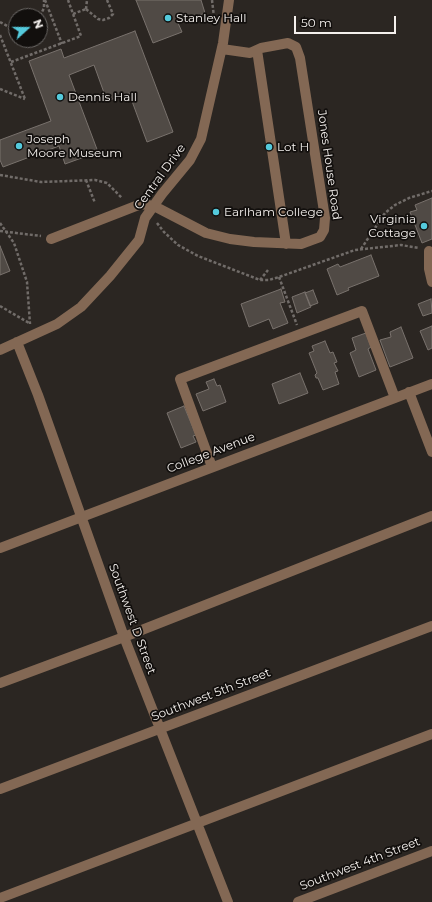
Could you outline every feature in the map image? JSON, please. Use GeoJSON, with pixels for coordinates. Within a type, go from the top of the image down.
{"type":"FeatureCollection","features":[{"type":"Feature","properties":{"kind":"street","name":"Central Drive"},"geometry":{"type":"LineString","coordinates":[[0,350],[57,324],[81,307],[110,276],[139,240],[145,218],[190,160],[202,139],[222,49],[229,0]]}},
{"type":"Feature","properties":{"kind":"street","name":"Jones House Road"},"geometry":{"type":"LineString","coordinates":[[154,206],[206,233],[230,239],[254,242],[301,244],[320,237],[324,230],[325,218],[300,58],[296,47],[288,43],[256,50],[250,53],[222,49]]}},
{"type":"Feature","properties":{"kind":"street"},"geometry":{"type":"LineString","coordinates":[[256,50],[286,244]]}},
{"type":"Feature","properties":{"kind":"street"},"geometry":{"type":"LineString","coordinates":[[51,239],[141,204],[154,206]]}},
{"type":"Feature","properties":{"kind":"street"},"geometry":{"type":"LineString","coordinates":[[429,251],[429,269],[432,282]]}},
{"type":"Feature","properties":{"kind":"street"},"geometry":{"type":"LineString","coordinates":[[212,467],[180,379],[362,311],[394,398]]}},
{"type":"Feature","properties":{"kind":"street","name":"Southwest D Street"},"geometry":{"type":"LineString","coordinates":[[17,342],[38,395],[124,637],[228,902]]}},
{"type":"Feature","properties":{"kind":"street","name":"College Avenue"},"geometry":{"type":"LineString","coordinates":[[0,548],[432,384]]}},
{"type":"Feature","properties":{"kind":"street"},"geometry":{"type":"LineString","coordinates":[[409,392],[432,452]]}},
{"type":"Feature","properties":{"kind":"street"},"geometry":{"type":"LineString","coordinates":[[0,683],[124,637],[432,516]]}},
{"type":"Feature","properties":{"kind":"street","name":"Southwest 5th Street"},"geometry":{"type":"LineString","coordinates":[[0,789],[432,626]]}},
{"type":"Feature","properties":{"kind":"street"},"geometry":{"type":"LineString","coordinates":[[0,898],[432,734]]}},
{"type":"Feature","properties":{"kind":"street","name":"Southwest 4th Street"},"geometry":{"type":"LineString","coordinates":[[298,902],[432,851]]}},
{"type":"Feature","properties":{"kind":"path"},"geometry":{"type":"LineString","coordinates":[[45,0],[62,44]]}},
{"type":"Feature","properties":{"kind":"path"},"geometry":{"type":"LineString","coordinates":[[11,62],[81,36],[68,0]]}},
{"type":"Feature","properties":{"kind":"path"},"geometry":{"type":"LineString","coordinates":[[86,10],[87,0]]}},
{"type":"Feature","properties":{"kind":"path"},"geometry":{"type":"LineString","coordinates":[[86,10],[98,19],[103,20],[109,18],[113,14],[107,0]]}},
{"type":"Feature","properties":{"kind":"path"},"geometry":{"type":"LineString","coordinates":[[73,14],[86,10]]}},
{"type":"Feature","properties":{"kind":"path"},"geometry":{"type":"LineString","coordinates":[[0,35],[25,99],[4,90],[0,90]]}},
{"type":"Feature","properties":{"kind":"path"},"geometry":{"type":"LineString","coordinates":[[0,175],[41,182],[95,180],[107,184],[122,198]]}},
{"type":"Feature","properties":{"kind":"path"},"geometry":{"type":"LineString","coordinates":[[86,180],[95,203]]}},
{"type":"Feature","properties":{"kind":"path"},"geometry":{"type":"LineString","coordinates":[[361,250],[385,213],[395,205],[408,198],[432,190]]}},
{"type":"Feature","properties":{"kind":"path"},"geometry":{"type":"LineString","coordinates":[[0,223],[14,242],[27,282],[30,324],[0,306]]}},
{"type":"Feature","properties":{"kind":"path"},"geometry":{"type":"LineString","coordinates":[[157,223],[178,245],[216,263],[260,280],[269,280],[279,277],[355,250],[401,245],[429,251]]}},
{"type":"Feature","properties":{"kind":"path"},"geometry":{"type":"LineString","coordinates":[[0,230],[36,235],[51,239]]}},
{"type":"Feature","properties":{"kind":"path"},"geometry":{"type":"LineString","coordinates":[[260,280],[268,270]]}},
{"type":"Feature","properties":{"kind":"path"},"geometry":{"type":"LineString","coordinates":[[279,277],[301,334]]}},
{"type":"Feature","properties":{"kind":"building","name":"Stanley Hall"},"geometry":{"type":"Polygon","coordinates":[[[136,0],[201,0],[205,13],[178,23],[182,32],[153,43],[136,0]]]}},
{"type":"Feature","properties":{"kind":"building","name":"Dennis Hall"},"geometry":{"type":"Polygon","coordinates":[[[135,31],[173,132],[147,142],[129,93],[107,101],[94,65],[69,75],[98,152],[65,164],[59,146],[3,167],[0,160],[0,140],[51,121],[29,61],[61,49],[64,58],[135,31]]]}},
{"type":"Feature","properties":{"kind":"building","name":"Virginia Cottage"},"geometry":{"type":"Polygon","coordinates":[[[432,198],[432,239],[422,243],[410,212],[417,210],[415,205],[432,198]]]}},
{"type":"Feature","properties":{"kind":"building"},"geometry":{"type":"Polygon","coordinates":[[[0,246],[10,271],[0,275],[0,246]]]}},
{"type":"Feature","properties":{"kind":"building"},"geometry":{"type":"Polygon","coordinates":[[[371,255],[379,276],[348,288],[349,290],[337,295],[327,269],[338,264],[340,267],[371,255]]]}},
{"type":"Feature","properties":{"kind":"building"},"geometry":{"type":"Polygon","coordinates":[[[281,289],[285,302],[280,303],[288,323],[273,329],[269,319],[249,327],[241,304],[281,289]]]}},
{"type":"Feature","properties":{"kind":"building"},"geometry":{"type":"Polygon","coordinates":[[[313,290],[318,303],[310,306],[305,293],[313,290]]]}},
{"type":"Feature","properties":{"kind":"building"},"geometry":{"type":"Polygon","coordinates":[[[305,292],[311,307],[297,313],[292,297],[305,292]]]}},
{"type":"Feature","properties":{"kind":"building"},"geometry":{"type":"Polygon","coordinates":[[[431,299],[432,313],[423,316],[418,304],[431,299]]]}},
{"type":"Feature","properties":{"kind":"building"},"geometry":{"type":"Polygon","coordinates":[[[432,326],[432,348],[428,350],[420,331],[432,326]]]}},
{"type":"Feature","properties":{"kind":"building"},"geometry":{"type":"Polygon","coordinates":[[[401,327],[413,358],[390,367],[380,340],[391,337],[390,332],[401,327]]]}},
{"type":"Feature","properties":{"kind":"building"},"geometry":{"type":"Polygon","coordinates":[[[366,333],[371,347],[368,349],[376,370],[359,377],[350,353],[356,350],[352,338],[366,333]]]}},
{"type":"Feature","properties":{"kind":"building"},"geometry":{"type":"Polygon","coordinates":[[[325,341],[330,353],[333,352],[337,362],[334,363],[338,371],[335,372],[339,384],[323,390],[318,378],[316,378],[315,375],[317,373],[309,353],[314,351],[312,346],[325,341]]]}},
{"type":"Feature","properties":{"kind":"building"},"geometry":{"type":"Polygon","coordinates":[[[300,373],[308,393],[279,404],[272,384],[300,373]]]}},
{"type":"Feature","properties":{"kind":"building"},"geometry":{"type":"Polygon","coordinates":[[[214,379],[217,386],[220,385],[226,402],[203,411],[196,394],[209,389],[206,382],[214,379]]]}},
{"type":"Feature","properties":{"kind":"building"},"geometry":{"type":"Polygon","coordinates":[[[184,406],[196,435],[193,436],[196,442],[181,448],[167,413],[184,406]]]}},
{"type":"Feature","properties":{"kind":"place","name":"Stanley Hall"},"geometry":{"type":"Point","coordinates":[168,18]}},
{"type":"Feature","properties":{"kind":"place","name":"Dennis Hall"},"geometry":{"type":"Point","coordinates":[60,97]}},
{"type":"Feature","properties":{"kind":"place","name":"Joseph Moore Museum"},"geometry":{"type":"Point","coordinates":[19,146]}},
{"type":"Feature","properties":{"kind":"place","name":"Lot H"},"geometry":{"type":"Point","coordinates":[269,147]}},
{"type":"Feature","properties":{"kind":"place","name":"Earlham College"},"geometry":{"type":"Point","coordinates":[216,212]}},
{"type":"Feature","properties":{"kind":"place","name":"Virginia Cottage"},"geometry":{"type":"Point","coordinates":[424,226]}}]}
